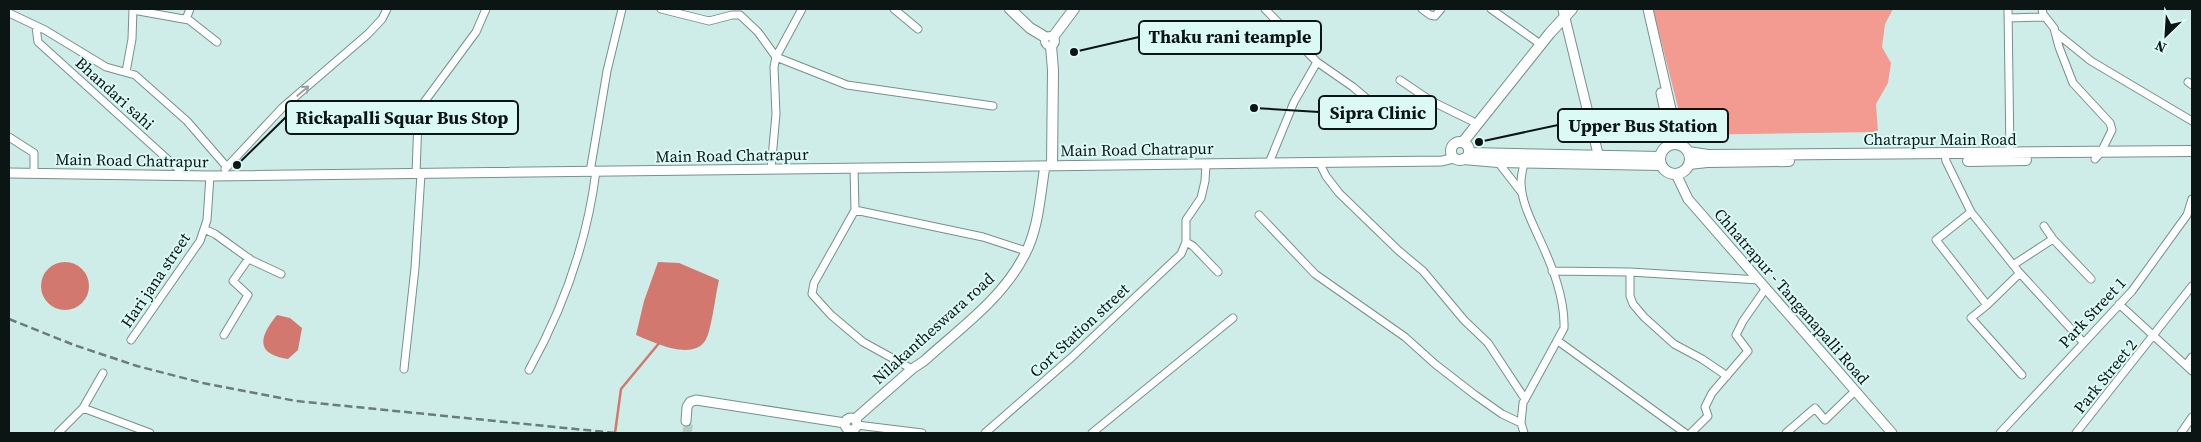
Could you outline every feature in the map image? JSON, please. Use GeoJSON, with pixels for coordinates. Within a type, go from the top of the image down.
{"type":"FeatureCollection","features":[{"type":"Feature","properties":{"kind":"main road"},"geometry":{"type":"LineString","coordinates":[[1010,9],[1030,28],[1050,40]]}},
{"type":"Feature","properties":{"kind":"main road"},"geometry":{"type":"LineString","coordinates":[[1048,166],[1053,70],[1050,40],[1074,9]]}},
{"type":"Feature","properties":{"kind":"main road"},"geometry":{"type":"LineString","coordinates":[[1459,142],[1472,121],[1536,41],[1566,11]]}},
{"type":"Feature","properties":{"kind":"main road"},"geometry":{"type":"LineString","coordinates":[[1566,11],[1550,33],[1451,150],[1462,157],[1498,162],[1524,163],[1600,160]]}},
{"type":"Feature","properties":{"kind":"main road"},"geometry":{"type":"LineString","coordinates":[[1459,142],[1469,147],[1462,157]]}},
{"type":"Feature","properties":{"kind":"main road"},"geometry":{"type":"LineString","coordinates":[[1675,144],[1688,152],[1689,164],[1685,170],[1676,174],[1666,171],[1661,161],[1664,148],[1675,144]]}},
{"type":"Feature","properties":{"kind":"main road","name":"Chatrapur Main Road"},"geometry":{"type":"LineString","coordinates":[[2098,156],[2192,151]]}},
{"type":"Feature","properties":{"kind":"main road","name":"Chatrapur Main Road"},"geometry":{"type":"LineString","coordinates":[[1688,152],[1708,155],[2192,158]]}},
{"type":"Feature","properties":{"kind":"main road"},"geometry":{"type":"LineString","coordinates":[[1462,157],[1661,161]]}},
{"type":"Feature","properties":{"kind":"main road","name":"Chatrapur Main Road"},"geometry":{"type":"LineString","coordinates":[[1689,164],[1945,157]]}},
{"type":"Feature","properties":{"kind":"street"},"geometry":{"type":"LineString","coordinates":[[186,19],[190,9]]}},
{"type":"Feature","properties":{"kind":"street"},"geometry":{"type":"LineString","coordinates":[[223,176],[226,166],[282,108],[368,34],[382,20],[387,9]]}},
{"type":"Feature","properties":{"kind":"street"},"geometry":{"type":"LineString","coordinates":[[404,369],[415,268],[419,174],[418,118],[422,105],[429,93],[453,65],[476,32],[486,9]]}},
{"type":"Feature","properties":{"kind":"street"},"geometry":{"type":"LineString","coordinates":[[529,370],[545,342],[570,284],[589,216],[607,71],[622,9]]}},
{"type":"Feature","properties":{"kind":"street"},"geometry":{"type":"LineString","coordinates":[[661,9],[709,21],[732,15],[740,15],[758,32],[776,57],[820,76],[847,85],[993,106]]}},
{"type":"Feature","properties":{"kind":"street"},"geometry":{"type":"LineString","coordinates":[[771,169],[776,114],[774,67],[776,57],[802,9]]}},
{"type":"Feature","properties":{"kind":"street"},"geometry":{"type":"LineString","coordinates":[[894,9],[918,29]]}},
{"type":"Feature","properties":{"kind":"street"},"geometry":{"type":"LineString","coordinates":[[1265,9],[1317,62],[1353,86],[1373,104]]}},
{"type":"Feature","properties":{"kind":"street"},"geometry":{"type":"LineString","coordinates":[[1422,9],[1435,16],[1441,9]]}},
{"type":"Feature","properties":{"kind":"street"},"geometry":{"type":"LineString","coordinates":[[1491,9],[1536,41]]}},
{"type":"Feature","properties":{"kind":"street"},"geometry":{"type":"LineString","coordinates":[[1642,9],[1675,144]]}},
{"type":"Feature","properties":{"kind":"street"},"geometry":{"type":"LineString","coordinates":[[1648,9],[1675,144]]}},
{"type":"Feature","properties":{"kind":"street"},"geometry":{"type":"LineString","coordinates":[[2008,9],[2010,157]]}},
{"type":"Feature","properties":{"kind":"street"},"geometry":{"type":"LineString","coordinates":[[2042,9],[2055,32],[2073,83],[2110,123],[2112,130],[2098,156]]}},
{"type":"Feature","properties":{"kind":"street"},"geometry":{"type":"LineString","coordinates":[[126,72],[132,39],[133,10],[186,19],[217,42]]}},
{"type":"Feature","properties":{"kind":"street"},"geometry":{"type":"LineString","coordinates":[[1566,11],[1600,160]]}},
{"type":"Feature","properties":{"kind":"street"},"geometry":{"type":"LineString","coordinates":[[9,13],[106,67],[135,75],[187,121],[226,166]]}},
{"type":"Feature","properties":{"kind":"street"},"geometry":{"type":"LineString","coordinates":[[2008,18],[2045,17]]}},
{"type":"Feature","properties":{"kind":"street","name":"Bhandari sahi"},"geometry":{"type":"LineString","coordinates":[[36,27],[38,42],[185,175]]}},
{"type":"Feature","properties":{"kind":"street"},"geometry":{"type":"LineString","coordinates":[[2055,32],[2091,61],[2192,121]]}},
{"type":"Feature","properties":{"kind":"street"},"geometry":{"type":"LineString","coordinates":[[1269,163],[1294,102],[1317,62]]}},
{"type":"Feature","properties":{"kind":"street"},"geometry":{"type":"LineString","coordinates":[[1400,80],[1430,101],[1472,121]]}},
{"type":"Feature","properties":{"kind":"street"},"geometry":{"type":"LineString","coordinates":[[9,137],[34,153],[34,173]]}},
{"type":"Feature","properties":{"kind":"street","name":"Main Road Chatrapur"},"geometry":{"type":"LineString","coordinates":[[9,173],[210,176],[419,174],[1442,161],[1462,157]]}},
{"type":"Feature","properties":{"kind":"street"},"geometry":{"type":"LineString","coordinates":[[1945,157],[1971,212],[2013,265],[2083,342]]}},
{"type":"Feature","properties":{"kind":"street"},"geometry":{"type":"LineString","coordinates":[[1319,162],[1326,176],[1339,193],[1398,251],[1423,271],[1464,320],[1488,343],[1525,399]]}},
{"type":"Feature","properties":{"kind":"street"},"geometry":{"type":"LineString","coordinates":[[1498,162],[1522,194]]}},
{"type":"Feature","properties":{"kind":"street"},"geometry":{"type":"LineString","coordinates":[[1524,163],[1521,180],[1522,194],[1552,271],[1565,314],[1564,328],[1558,341],[1523,404],[1520,423],[1524,433]]}},
{"type":"Feature","properties":{"kind":"street"},"geometry":{"type":"LineString","coordinates":[[1206,164],[1201,198],[1186,220],[1186,242],[1193,246],[1218,272]]}},
{"type":"Feature","properties":{"kind":"street","name":"Nilakantheswara road"},"geometry":{"type":"LineString","coordinates":[[688,421],[690,409],[695,404],[845,425],[849,418],[856,422],[912,369],[924,361],[1000,292],[1026,251],[1036,225],[1048,166]]}},
{"type":"Feature","properties":{"kind":"street"},"geometry":{"type":"LineString","coordinates":[[854,168],[855,210],[814,283],[812,294],[831,316],[863,342],[912,369]]}},
{"type":"Feature","properties":{"kind":"street","name":"Chhatrapur - Tanganapalli Road"},"geometry":{"type":"LineString","coordinates":[[1676,174],[1688,199],[1892,433]]}},
{"type":"Feature","properties":{"kind":"street","name":"Hari jana street"},"geometry":{"type":"LineString","coordinates":[[131,340],[200,241],[207,220],[210,176]]}},
{"type":"Feature","properties":{"kind":"street","name":"Park Street 1"},"geometry":{"type":"LineString","coordinates":[[2000,433],[2132,291],[2187,215],[2192,199]]}},
{"type":"Feature","properties":{"kind":"street"},"geometry":{"type":"LineString","coordinates":[[855,210],[983,236],[1026,251]]}},
{"type":"Feature","properties":{"kind":"street"},"geometry":{"type":"LineString","coordinates":[[1971,212],[1936,240],[1987,304]]}},
{"type":"Feature","properties":{"kind":"street"},"geometry":{"type":"LineString","coordinates":[[1259,215],[1316,274],[1404,337],[1475,395],[1502,414],[1520,423]]}},
{"type":"Feature","properties":{"kind":"street"},"geometry":{"type":"LineString","coordinates":[[2044,226],[2053,239],[2090,279]]}},
{"type":"Feature","properties":{"kind":"street"},"geometry":{"type":"LineString","coordinates":[[204,229],[215,234],[248,258],[281,274]]}},
{"type":"Feature","properties":{"kind":"street"},"geometry":{"type":"LineString","coordinates":[[2013,265],[2053,239]]}},
{"type":"Feature","properties":{"kind":"street","name":"Cort Station street"},"geometry":{"type":"LineString","coordinates":[[985,433],[1064,363],[1181,254],[1186,242]]}},
{"type":"Feature","properties":{"kind":"street"},"geometry":{"type":"LineString","coordinates":[[224,335],[248,295],[233,281],[248,258]]}},
{"type":"Feature","properties":{"kind":"street"},"geometry":{"type":"LineString","coordinates":[[1552,271],[1630,272],[1759,280]]}},
{"type":"Feature","properties":{"kind":"street"},"geometry":{"type":"LineString","coordinates":[[1630,272],[1630,296],[1633,304],[1674,344],[1702,359],[1727,376]]}},
{"type":"Feature","properties":{"kind":"street"},"geometry":{"type":"LineString","coordinates":[[2020,273],[1971,318],[2022,375]]}},
{"type":"Feature","properties":{"kind":"street","name":"Park Street 2"},"geometry":{"type":"LineString","coordinates":[[2076,433],[2192,287]]}},
{"type":"Feature","properties":{"kind":"street"},"geometry":{"type":"LineString","coordinates":[[1691,433],[1708,416],[1705,407],[1712,393],[1748,351],[1736,335],[1743,321],[1766,288]]}},
{"type":"Feature","properties":{"kind":"street"},"geometry":{"type":"LineString","coordinates":[[2119,304],[2192,371]]}},
{"type":"Feature","properties":{"kind":"street"},"geometry":{"type":"LineString","coordinates":[[1092,433],[1233,318]]}},
{"type":"Feature","properties":{"kind":"street"},"geometry":{"type":"LineString","coordinates":[[1558,341],[1685,433]]}},
{"type":"Feature","properties":{"kind":"street"},"geometry":{"type":"LineString","coordinates":[[2186,365],[2192,357]]}},
{"type":"Feature","properties":{"kind":"street"},"geometry":{"type":"LineString","coordinates":[[58,433],[83,408],[103,373]]}},
{"type":"Feature","properties":{"kind":"street"},"geometry":{"type":"LineString","coordinates":[[1786,433],[1815,408],[1826,420],[1855,391]]}},
{"type":"Feature","properties":{"kind":"street"},"geometry":{"type":"LineString","coordinates":[[83,408],[150,433]]}},
{"type":"Feature","properties":{"kind":"street"},"geometry":{"type":"LineString","coordinates":[[2181,433],[2192,417]]}},
{"type":"Feature","properties":{"kind":"street"},"geometry":{"type":"LineString","coordinates":[[856,422],[922,433]]}},
{"type":"Feature","properties":{"kind":"shaded area"},"geometry":{"type":"Polygon","coordinates":[[[1653,9],[1893,9],[1885,24],[1882,47],[1891,63],[1888,83],[1876,104],[1878,132],[1685,135],[1653,9]]]}},
{"type":"Feature","properties":{"kind":"shaded area"},"geometry":{"type":"Polygon","coordinates":[[[60,262],[70,262],[79,266],[85,272],[88,277],[88,295],[79,306],[70,310],[60,310],[51,306],[45,300],[41,291],[41,281],[45,272],[51,266],[60,262]]]}},
{"type":"Feature","properties":{"kind":"shaded area"},"geometry":{"type":"Polygon","coordinates":[[[658,262],[679,263],[719,280],[707,337],[699,347],[681,350],[652,342],[636,335],[644,301],[658,262]]]}},
{"type":"Feature","properties":{"kind":"shaded area"},"geometry":{"type":"Polygon","coordinates":[[[277,315],[290,318],[302,328],[298,350],[288,359],[277,357],[270,353],[265,349],[263,343],[266,330],[277,315]]]}},
{"type":"Feature","properties":{"kind":"waterway"},"geometry":{"type":"LineString","coordinates":[[615,433],[621,389],[660,342]]}},
{"type":"Feature","properties":{"kind":"tunnel"},"geometry":{"type":"LineString","coordinates":[[687,433],[689,421]]}},
{"type":"Feature","properties":{"kind":"railway"},"geometry":{"type":"LineString","coordinates":[[9,319],[74,345],[137,366],[203,383],[296,401],[615,433]]}},
{"type":"Feature","properties":{"kind":"place","name":"Thaku rani teample"},"geometry":{"type":"Point","coordinates":[1074,52]}},
{"type":"Feature","properties":{"kind":"place","name":"Sipra Clinic"},"geometry":{"type":"Point","coordinates":[1254,108]}},
{"type":"Feature","properties":{"kind":"place","name":"Upper Bus Station"},"geometry":{"type":"Point","coordinates":[1479,142]}},
{"type":"Feature","properties":{"kind":"place","name":"Rickapalli Squar Bus Stop"},"geometry":{"type":"Point","coordinates":[237,165]}}]}
